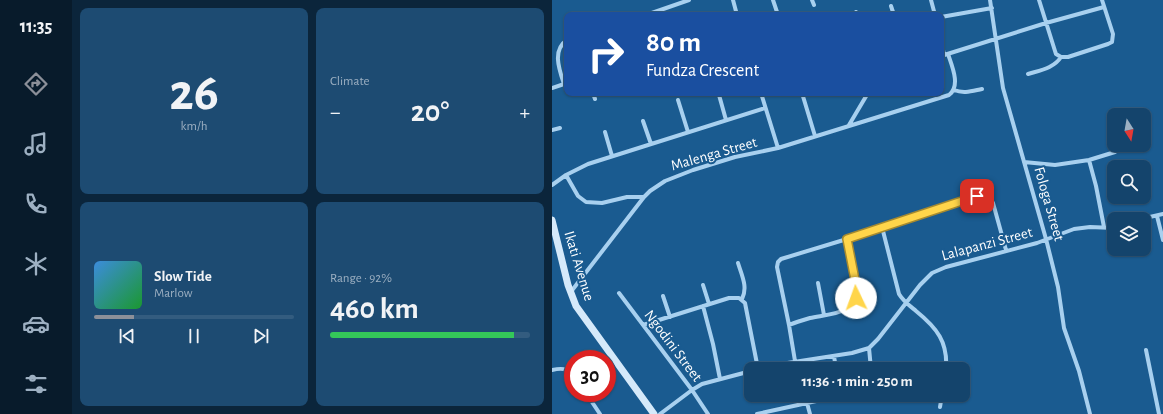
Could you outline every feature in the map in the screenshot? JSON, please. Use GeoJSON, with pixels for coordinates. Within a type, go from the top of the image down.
{"type":"FeatureCollection","features":[{"type":"Feature","properties":{"kind":"street"},"geometry":{"type":"LineString","coordinates":[[655,12],[689,0]]}},
{"type":"Feature","properties":{"kind":"street"},"geometry":{"type":"LineString","coordinates":[[733,0],[736,12]]}},
{"type":"Feature","properties":{"kind":"street"},"geometry":{"type":"LineString","coordinates":[[773,0],[777,12]]}},
{"type":"Feature","properties":{"kind":"street"},"geometry":{"type":"LineString","coordinates":[[812,0],[814,5]]}},
{"type":"Feature","properties":{"kind":"street"},"geometry":{"type":"LineString","coordinates":[[931,0],[934,12]]}},
{"type":"Feature","properties":{"kind":"street","name":"Fologa Street"},"geometry":{"type":"LineString","coordinates":[[990,0],[1003,88],[1046,239],[1058,287],[1064,328],[1079,371],[1090,414]]}},
{"type":"Feature","properties":{"kind":"street"},"geometry":{"type":"LineString","coordinates":[[1039,0],[1056,54],[1061,57],[1068,57],[1112,42],[1113,34],[1102,0]]}},
{"type":"Feature","properties":{"kind":"street"},"geometry":{"type":"LineString","coordinates":[[891,6],[893,12]]}},
{"type":"Feature","properties":{"kind":"street"},"geometry":{"type":"LineString","coordinates":[[982,89],[966,92],[954,90],[955,83],[945,55],[1046,23],[1104,7]]}},
{"type":"Feature","properties":{"kind":"street"},"geometry":{"type":"LineString","coordinates":[[944,16],[992,8]]}},
{"type":"Feature","properties":{"kind":"street"},"geometry":{"type":"LineString","coordinates":[[564,43],[560,46],[557,53],[564,79]]}},
{"type":"Feature","properties":{"kind":"street"},"geometry":{"type":"LineString","coordinates":[[1028,74],[1049,68],[1058,63],[1061,57]]}},
{"type":"Feature","properties":{"kind":"street"},"geometry":{"type":"LineString","coordinates":[[552,88],[564,83]]}},
{"type":"Feature","properties":{"kind":"street","name":"Malenga Street"},"geometry":{"type":"LineString","coordinates":[[570,293],[644,197],[665,181],[681,174],[735,157],[778,148],[945,96],[951,94],[954,90]]}},
{"type":"Feature","properties":{"kind":"street"},"geometry":{"type":"LineString","coordinates":[[594,96],[595,100]]}},
{"type":"Feature","properties":{"kind":"street"},"geometry":{"type":"LineString","coordinates":[[719,96],[726,120]]}},
{"type":"Feature","properties":{"kind":"street"},"geometry":{"type":"LineString","coordinates":[[762,96],[778,148]]}},
{"type":"Feature","properties":{"kind":"street"},"geometry":{"type":"LineString","coordinates":[[803,96],[815,136]]}},
{"type":"Feature","properties":{"kind":"street"},"geometry":{"type":"LineString","coordinates":[[849,126],[866,96]]}},
{"type":"Feature","properties":{"kind":"street"},"geometry":{"type":"LineString","coordinates":[[678,100],[688,132]]}},
{"type":"Feature","properties":{"kind":"street"},"geometry":{"type":"LineString","coordinates":[[552,185],[566,175],[588,164],[765,108]]}},
{"type":"Feature","properties":{"kind":"street"},"geometry":{"type":"LineString","coordinates":[[643,121],[651,144]]}},
{"type":"Feature","properties":{"kind":"street"},"geometry":{"type":"LineString","coordinates":[[552,130],[560,128]]}},
{"type":"Feature","properties":{"kind":"street"},"geometry":{"type":"LineString","coordinates":[[605,132],[612,156]]}},
{"type":"Feature","properties":{"kind":"street"},"geometry":{"type":"LineString","coordinates":[[1024,162],[1052,166],[1089,160],[1115,152]]}},
{"type":"Feature","properties":{"kind":"street"},"geometry":{"type":"LineString","coordinates":[[1089,160],[1104,227]]}},
{"type":"Feature","properties":{"kind":"street"},"geometry":{"type":"LineString","coordinates":[[566,175],[578,196],[586,202],[602,203],[627,197],[644,197]]}},
{"type":"Feature","properties":{"kind":"street"},"geometry":{"type":"LineString","coordinates":[[795,361],[777,267],[778,262],[783,258],[847,239],[977,196],[986,195],[992,200],[1006,250]]}},
{"type":"Feature","properties":{"kind":"street"},"geometry":{"type":"LineString","coordinates":[[1151,217],[1163,214]]}},
{"type":"Feature","properties":{"kind":"street"},"geometry":{"type":"LineString","coordinates":[[1157,216],[1163,240]]}},
{"type":"Feature","properties":{"kind":"street","name":"Ikati Avenue"},"geometry":{"type":"LineString","coordinates":[[552,220],[570,293],[581,314],[654,414]]}},
{"type":"Feature","properties":{"kind":"street"},"geometry":{"type":"LineString","coordinates":[[882,227],[897,290],[906,303],[937,330],[946,350],[946,362]]}},
{"type":"Feature","properties":{"kind":"street","name":"Lalapanzi Street"},"geometry":{"type":"LineString","coordinates":[[869,348],[878,339],[920,285],[932,273],[954,264],[1046,239],[1080,228],[1107,227]]}},
{"type":"Feature","properties":{"kind":"street"},"geometry":{"type":"LineString","coordinates":[[789,325],[847,309],[851,306],[856,298],[857,290],[847,239]]}},
{"type":"Feature","properties":{"kind":"street"},"geometry":{"type":"LineString","coordinates":[[738,263],[745,286],[745,293],[742,299]]}},
{"type":"Feature","properties":{"kind":"street"},"geometry":{"type":"LineString","coordinates":[[818,283],[824,315]]}},
{"type":"Feature","properties":{"kind":"street"},"geometry":{"type":"LineString","coordinates":[[703,285],[709,304]]}},
{"type":"Feature","properties":{"kind":"street","name":"Ngodini Street"},"geometry":{"type":"LineString","coordinates":[[619,293],[692,390],[708,414]]}},
{"type":"Feature","properties":{"kind":"street"},"geometry":{"type":"LineString","coordinates":[[663,296],[670,317]]}},
{"type":"Feature","properties":{"kind":"street"},"geometry":{"type":"LineString","coordinates":[[643,325],[730,298],[742,299],[747,309],[757,362]]}},
{"type":"Feature","properties":{"kind":"street"},"geometry":{"type":"LineString","coordinates":[[703,306],[720,379]]}},
{"type":"Feature","properties":{"kind":"street"},"geometry":{"type":"LineString","coordinates":[[790,362],[859,352],[869,348],[870,362]]}},
{"type":"Feature","properties":{"kind":"street"},"geometry":{"type":"LineString","coordinates":[[1146,350],[1159,414]]}},
{"type":"Feature","properties":{"kind":"street"},"geometry":{"type":"LineString","coordinates":[[834,356],[835,362]]}},
{"type":"Feature","properties":{"kind":"street"},"geometry":{"type":"LineString","coordinates":[[552,370],[564,369]]}},
{"type":"Feature","properties":{"kind":"street"},"geometry":{"type":"LineString","coordinates":[[660,414],[702,384],[744,373]]}},
{"type":"Feature","properties":{"kind":"street"},"geometry":{"type":"LineString","coordinates":[[592,402],[600,414]]}},
{"type":"Feature","properties":{"kind":"street"},"geometry":{"type":"LineString","coordinates":[[757,414],[811,402]]}},
{"type":"Feature","properties":{"kind":"street"},"geometry":{"type":"LineString","coordinates":[[940,407],[941,402]]}},
{"type":"Feature","properties":{"kind":"street"},"geometry":{"type":"LineString","coordinates":[[807,403],[810,414]]}},
{"type":"Feature","properties":{"kind":"route"},"geometry":{"type":"LineString","coordinates":[[856,298],[857,290],[847,239],[977,196]]}}]}
